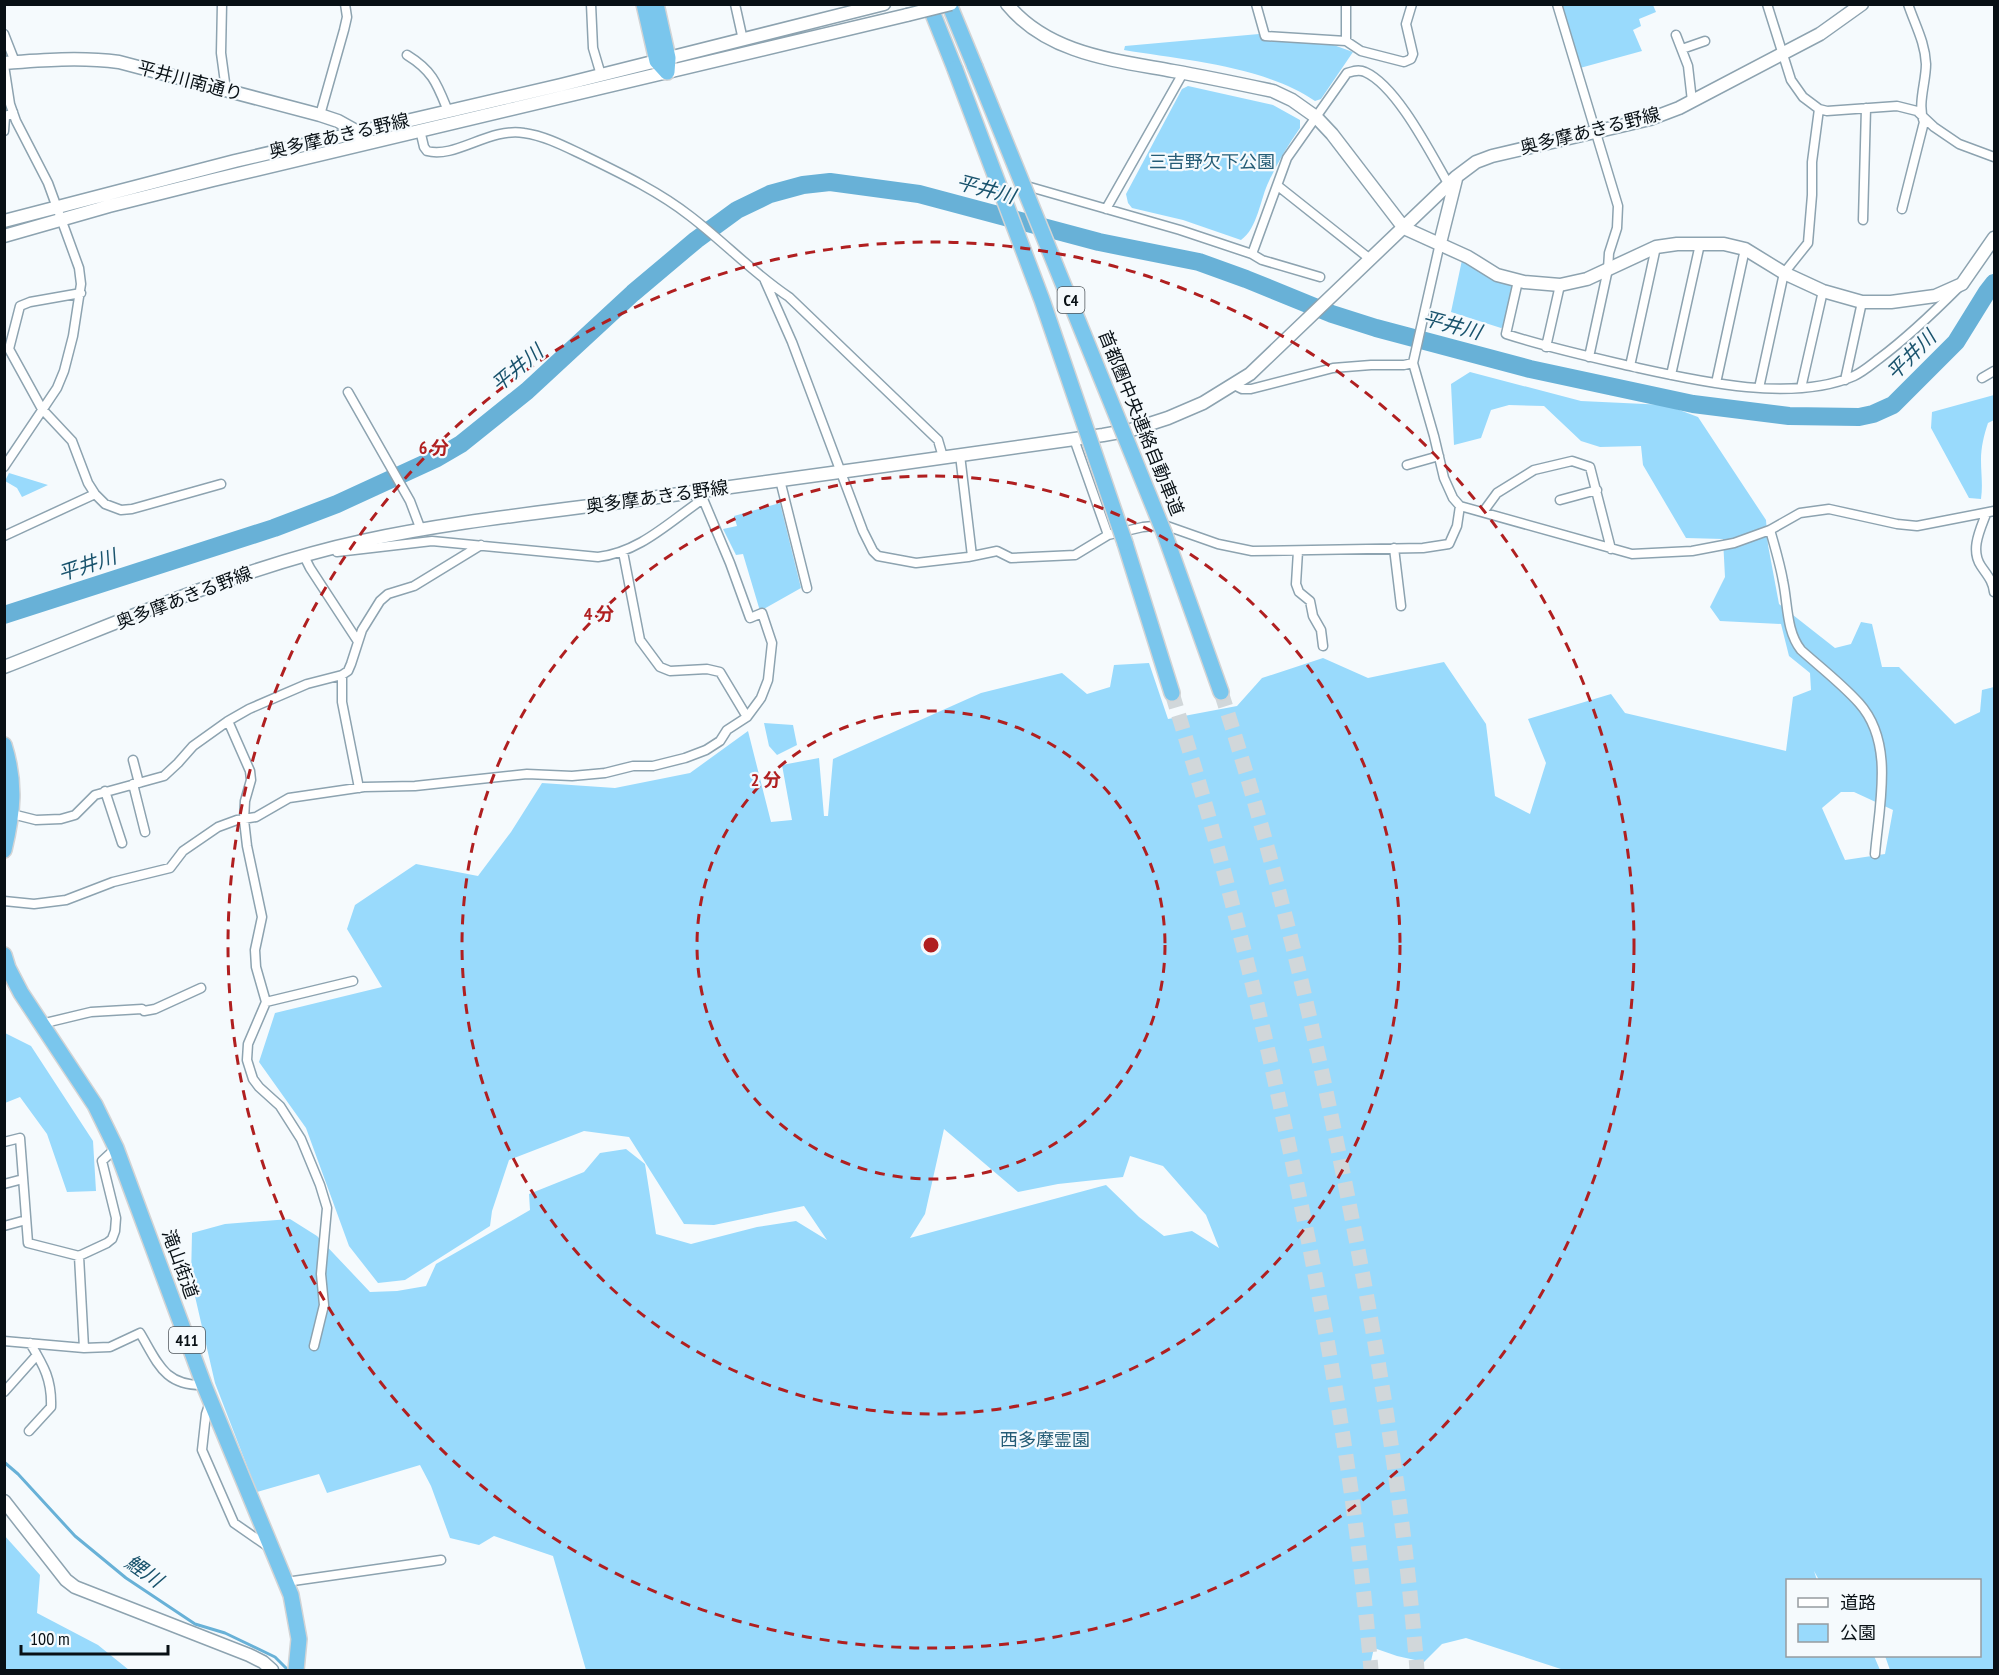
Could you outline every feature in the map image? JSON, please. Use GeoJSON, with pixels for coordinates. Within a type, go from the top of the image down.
{"type":"FeatureCollection","features":[{"type":"Feature","properties":{"kind":"highway"},"geometry":{"type":"LineString","coordinates":[[644,4],[664,63]]}},
{"type":"Feature","properties":{"kind":"highway"},"geometry":{"type":"LineString","coordinates":[[656,4],[664,63]]}},
{"type":"Feature","properties":{"kind":"highway","name":"C4"},"geometry":{"type":"LineString","coordinates":[[929,4],[1042,300],[1125,543],[1172,693]]}},
{"type":"Feature","properties":{"kind":"highway","name":"首都圏中央連絡自動車道"},"geometry":{"type":"LineString","coordinates":[[950,4],[1165,535],[1221,692]]}},
{"type":"Feature","properties":{"kind":"highway"},"geometry":{"type":"LineString","coordinates":[[4,745],[11,767],[12,814],[5,846]]}},
{"type":"Feature","properties":{"kind":"highway","name":"滝山街道"},"geometry":{"type":"LineString","coordinates":[[4,955],[21,993],[95,1105],[116,1148],[204,1385],[286,1582],[298,1629],[297,1669]]}},
{"type":"Feature","properties":{"kind":"main road","name":"奥多摩あきる野線"},"geometry":{"type":"LineString","coordinates":[[4,236],[134,199],[420,130],[743,40],[884,4]]}},
{"type":"Feature","properties":{"kind":"main road","name":"奥多摩あきる野線"},"geometry":{"type":"LineString","coordinates":[[4,220],[356,131],[601,75],[907,15],[950,4]]}},
{"type":"Feature","properties":{"kind":"main road"},"geometry":{"type":"LineString","coordinates":[[1007,4],[1028,26],[1062,45],[1116,61],[1273,91],[1292,100],[1316,117],[1332,134],[1404,228],[1440,243],[1497,275],[1518,281],[1560,285],[1587,279],[1656,247],[1724,244],[1745,249],[1784,273],[1823,291],[1862,302],[1891,302],[1935,296],[1962,284],[1995,238]]}},
{"type":"Feature","properties":{"kind":"main road","name":"奥多摩あきる野線"},"geometry":{"type":"LineString","coordinates":[[4,667],[218,584],[304,556],[361,541],[421,530],[703,495],[780,480],[1074,439],[1131,430],[1168,418],[1203,403],[1250,374],[1453,181],[1476,162],[1650,119],[1692,101],[1783,55],[1820,34],[1862,4]]}},
{"type":"Feature","properties":{"kind":"main road","name":"平井川南通り"},"geometry":{"type":"LineString","coordinates":[[8,64],[46,60],[104,60],[141,67],[338,121],[356,131]]}},
{"type":"Feature","properties":{"kind":"main road"},"geometry":{"type":"LineString","coordinates":[[356,131],[360,144]]}},
{"type":"Feature","properties":{"kind":"main road"},"geometry":{"type":"LineString","coordinates":[[1440,243],[1453,181]]}},
{"type":"Feature","properties":{"kind":"main road"},"geometry":{"type":"LineString","coordinates":[[4,1501],[66,1580],[75,1587],[249,1655],[272,1671]]}},
{"type":"Feature","properties":{"kind":"street"},"geometry":{"type":"LineString","coordinates":[[222,4],[221,53],[225,90]]}},
{"type":"Feature","properties":{"kind":"street"},"geometry":{"type":"LineString","coordinates":[[320,116],[344,30],[345,4]]}},
{"type":"Feature","properties":{"kind":"street"},"geometry":{"type":"LineString","coordinates":[[591,4],[593,48],[601,75]]}},
{"type":"Feature","properties":{"kind":"street"},"geometry":{"type":"LineString","coordinates":[[735,4],[743,40]]}},
{"type":"Feature","properties":{"kind":"street"},"geometry":{"type":"LineString","coordinates":[[1256,4],[1265,36],[1346,41],[1361,51],[1404,62],[1411,59],[1413,54],[1406,24],[1412,4]]}},
{"type":"Feature","properties":{"kind":"street"},"geometry":{"type":"LineString","coordinates":[[1346,4],[1346,41]]}},
{"type":"Feature","properties":{"kind":"street"},"geometry":{"type":"LineString","coordinates":[[1557,4],[1618,206],[1617,228],[1607,260],[1608,269],[1589,357]]}},
{"type":"Feature","properties":{"kind":"street"},"geometry":{"type":"LineString","coordinates":[[1767,4],[1791,80],[1803,97],[1818,109],[1827,111],[1897,106],[1921,114],[1959,144],[1995,157]]}},
{"type":"Feature","properties":{"kind":"street"},"geometry":{"type":"LineString","coordinates":[[1902,209],[1924,122],[1921,114],[1926,64],[1922,36],[1908,4]]}},
{"type":"Feature","properties":{"kind":"street"},"geometry":{"type":"LineString","coordinates":[[4,34],[13,112],[48,183],[79,268],[81,293],[64,371],[57,388],[4,467]]}},
{"type":"Feature","properties":{"kind":"street"},"geometry":{"type":"LineString","coordinates":[[1676,34],[1688,66],[1692,101]]}},
{"type":"Feature","properties":{"kind":"street"},"geometry":{"type":"LineString","coordinates":[[1682,49],[1705,41]]}},
{"type":"Feature","properties":{"kind":"street"},"geometry":{"type":"LineString","coordinates":[[407,55],[421,63],[434,78],[448,111]]}},
{"type":"Feature","properties":{"kind":"street"},"geometry":{"type":"LineString","coordinates":[[1252,254],[1287,158],[1347,73],[1354,70],[1365,72],[1386,88],[1398,101],[1453,181]]}},
{"type":"Feature","properties":{"kind":"street"},"geometry":{"type":"LineString","coordinates":[[1106,208],[1183,73]]}},
{"type":"Feature","properties":{"kind":"street"},"geometry":{"type":"LineString","coordinates":[[1863,220],[1866,108]]}},
{"type":"Feature","properties":{"kind":"street"},"geometry":{"type":"LineString","coordinates":[[1758,388],[1784,273],[1808,243],[1812,162],[1818,109]]}},
{"type":"Feature","properties":{"kind":"street"},"geometry":{"type":"LineString","coordinates":[[4,131],[5,117],[13,112]]}},
{"type":"Feature","properties":{"kind":"street"},"geometry":{"type":"LineString","coordinates":[[420,130],[427,151],[442,153],[477,139],[510,132],[551,140],[619,172],[674,205],[695,220],[765,281],[789,297],[938,440],[943,457]]}},
{"type":"Feature","properties":{"kind":"street"},"geometry":{"type":"LineString","coordinates":[[1278,186],[1370,259]]}},
{"type":"Feature","properties":{"kind":"street"},"geometry":{"type":"LineString","coordinates":[[1030,187],[1180,230],[1320,278]]}},
{"type":"Feature","properties":{"kind":"street"},"geometry":{"type":"LineString","coordinates":[[1440,243],[1413,361],[1444,478],[1453,498],[1460,506],[1632,554],[1692,551],[1734,543],[1770,530],[1800,513],[1828,508],[1897,525],[1917,526],[1990,512]]}},
{"type":"Feature","properties":{"kind":"street"},"geometry":{"type":"LineString","coordinates":[[1671,375],[1700,244]]}},
{"type":"Feature","properties":{"kind":"street"},"geometry":{"type":"LineString","coordinates":[[1630,366],[1656,247]]}},
{"type":"Feature","properties":{"kind":"street"},"geometry":{"type":"LineString","coordinates":[[1716,382],[1745,249]]}},
{"type":"Feature","properties":{"kind":"street"},"geometry":{"type":"LineString","coordinates":[[765,281],[792,342],[863,531],[878,556],[916,563],[996,551],[1011,558],[1075,555],[1108,535],[1143,526],[1164,525],[1218,544],[1252,551],[1423,548],[1449,543],[1456,526],[1460,506]]}},
{"type":"Feature","properties":{"kind":"street"},"geometry":{"type":"LineString","coordinates":[[1518,281],[1506,334],[1546,347],[1671,375],[1758,388],[1801,388],[1845,380],[1857,375],[1905,339],[1962,284]]}},
{"type":"Feature","properties":{"kind":"street"},"geometry":{"type":"LineString","coordinates":[[1546,347],[1560,285]]}},
{"type":"Feature","properties":{"kind":"street"},"geometry":{"type":"LineString","coordinates":[[1801,388],[1823,291]]}},
{"type":"Feature","properties":{"kind":"street"},"geometry":{"type":"LineString","coordinates":[[81,293],[30,302],[20,306],[7,349],[42,409],[72,441],[88,483],[95,494],[105,504],[121,510],[150,506],[221,484]]}},
{"type":"Feature","properties":{"kind":"street"},"geometry":{"type":"LineString","coordinates":[[1845,380],[1862,302]]}},
{"type":"Feature","properties":{"kind":"street"},"geometry":{"type":"LineString","coordinates":[[1234,385],[1242,389],[1251,388],[1333,368],[1404,365],[1413,361]]}},
{"type":"Feature","properties":{"kind":"street"},"geometry":{"type":"LineString","coordinates":[[1982,378],[1995,371]]}},
{"type":"Feature","properties":{"kind":"street"},"geometry":{"type":"LineString","coordinates":[[348,392],[408,497],[421,530]]}},
{"type":"Feature","properties":{"kind":"street"},"geometry":{"type":"LineString","coordinates":[[1074,439],[1108,535]]}},
{"type":"Feature","properties":{"kind":"street"},"geometry":{"type":"LineString","coordinates":[[960,455],[972,556]]}},
{"type":"Feature","properties":{"kind":"street"},"geometry":{"type":"LineString","coordinates":[[1407,465],[1439,456]]}},
{"type":"Feature","properties":{"kind":"street"},"geometry":{"type":"LineString","coordinates":[[1483,512],[1497,493],[1534,470],[1572,461],[1590,467],[1611,549]]}},
{"type":"Feature","properties":{"kind":"street"},"geometry":{"type":"LineString","coordinates":[[780,480],[807,588]]}},
{"type":"Feature","properties":{"kind":"street"},"geometry":{"type":"LineString","coordinates":[[1560,500],[1597,490]]}},
{"type":"Feature","properties":{"kind":"street"},"geometry":{"type":"LineString","coordinates":[[4,536],[95,494]]}},
{"type":"Feature","properties":{"kind":"street"},"geometry":{"type":"LineString","coordinates":[[4,901],[34,904],[66,900],[114,882],[170,868],[190,844],[218,827],[237,820],[256,817],[289,798],[359,788],[415,786],[527,774],[572,776],[605,773],[633,766],[653,766],[686,758],[720,741],[727,730],[747,717],[761,698],[768,680],[772,643],[762,613],[750,618],[703,495],[648,538],[622,552],[598,557],[432,541],[304,556],[322,589],[357,640]]}},
{"type":"Feature","properties":{"kind":"street"},"geometry":{"type":"LineString","coordinates":[[1990,512],[1976,543],[1976,553],[1978,563],[1992,581],[1995,592]]}},
{"type":"Feature","properties":{"kind":"street"},"geometry":{"type":"LineString","coordinates":[[1770,530],[1795,643],[1860,704],[1879,737],[1882,767],[1875,854]]}},
{"type":"Feature","properties":{"kind":"street"},"geometry":{"type":"LineString","coordinates":[[12,814],[36,820],[68,817],[81,810],[95,795],[164,776],[193,746],[249,709],[297,688],[342,675],[348,671],[351,664],[357,640],[380,602],[388,594],[414,586],[481,545]]}},
{"type":"Feature","properties":{"kind":"street"},"geometry":{"type":"LineString","coordinates":[[1394,548],[1401,606]]}},
{"type":"Feature","properties":{"kind":"street"},"geometry":{"type":"LineString","coordinates":[[1298,551],[1296,584],[1299,592],[1310,601],[1313,616],[1321,630],[1323,646]]}},
{"type":"Feature","properties":{"kind":"street"},"geometry":{"type":"LineString","coordinates":[[622,552],[640,640],[660,667],[670,671],[707,669],[720,672],[747,717]]}},
{"type":"Feature","properties":{"kind":"street"},"geometry":{"type":"LineString","coordinates":[[342,675],[342,702],[359,788]]}},
{"type":"Feature","properties":{"kind":"street"},"geometry":{"type":"LineString","coordinates":[[228,721],[250,771],[251,780],[245,801],[244,820],[261,917],[255,950],[255,967],[266,1002],[248,1044],[247,1060],[253,1079],[259,1088],[280,1106],[301,1139],[327,1208],[321,1274],[324,1305],[314,1346]]}},
{"type":"Feature","properties":{"kind":"street"},"geometry":{"type":"LineString","coordinates":[[133,759],[145,832]]}},
{"type":"Feature","properties":{"kind":"street"},"geometry":{"type":"LineString","coordinates":[[105,791],[122,843]]}},
{"type":"Feature","properties":{"kind":"street"},"geometry":{"type":"LineString","coordinates":[[266,1002],[353,981]]}},
{"type":"Feature","properties":{"kind":"street"},"geometry":{"type":"LineString","coordinates":[[41,1024],[91,1012],[155,1009],[201,988]]}},
{"type":"Feature","properties":{"kind":"street"},"geometry":{"type":"LineString","coordinates":[[4,1142],[20,1138],[28,1243],[79,1256],[107,1243],[112,1239],[115,1231],[116,1218],[102,1161],[116,1148]]}},
{"type":"Feature","properties":{"kind":"street"},"geometry":{"type":"LineString","coordinates":[[4,1184],[23,1179]]}},
{"type":"Feature","properties":{"kind":"street"},"geometry":{"type":"LineString","coordinates":[[4,1226],[26,1220]]}},
{"type":"Feature","properties":{"kind":"street"},"geometry":{"type":"LineString","coordinates":[[79,1256],[84,1348]]}},
{"type":"Feature","properties":{"kind":"street"},"geometry":{"type":"LineString","coordinates":[[4,1341],[84,1348],[116,1346],[140,1333],[162,1370],[171,1379],[191,1385],[204,1385]]}},
{"type":"Feature","properties":{"kind":"street"},"geometry":{"type":"LineString","coordinates":[[29,1431],[51,1407],[51,1389],[46,1370],[30,1343]]}},
{"type":"Feature","properties":{"kind":"street"},"geometry":{"type":"LineString","coordinates":[[4,1392],[37,1355]]}},
{"type":"Feature","properties":{"kind":"street"},"geometry":{"type":"LineString","coordinates":[[211,1400],[206,1414],[202,1450],[234,1523],[271,1548]]}},
{"type":"Feature","properties":{"kind":"street"},"geometry":{"type":"LineString","coordinates":[[286,1582],[441,1560]]}},
{"type":"Feature","properties":{"kind":"green space"},"geometry":{"type":"Polygon","coordinates":[[[1562,5],[1653,5],[1656,12],[1639,19],[1641,26],[1633,30],[1642,51],[1580,68],[1562,5]]]}},
{"type":"Feature","properties":{"kind":"green space"},"geometry":{"type":"Polygon","coordinates":[[[1259,34],[1262,40],[1328,43],[1353,52],[1321,99],[1315,101],[1295,89],[1248,72],[1197,61],[1124,50],[1125,46],[1259,34]]]}},
{"type":"Feature","properties":{"kind":"green space","name":"三吉野欠下公園"},"geometry":{"type":"Polygon","coordinates":[[[1188,86],[1273,105],[1300,120],[1300,128],[1269,181],[1255,221],[1247,235],[1241,240],[1183,220],[1132,208],[1128,203],[1126,194],[1182,89],[1188,86]]]}},
{"type":"Feature","properties":{"kind":"green space"},"geometry":{"type":"Polygon","coordinates":[[[1462,260],[1511,284],[1514,288],[1505,326],[1501,328],[1451,312],[1462,260]]]}},
{"type":"Feature","properties":{"kind":"green space","name":"西多摩霊園"},"geometry":{"type":"Polygon","coordinates":[[[1470,372],[1581,401],[1666,405],[1698,417],[1766,520],[1768,545],[1779,604],[1835,648],[1851,644],[1861,622],[1872,624],[1882,667],[1899,667],[1955,724],[1980,712],[1982,690],[1994,687],[1994,1670],[1890,1670],[1885,1657],[1981,1657],[1981,1579],[1818,1579],[1814,1571],[1817,1579],[1786,1579],[1786,1657],[1874,1657],[1880,1670],[1564,1670],[1466,1638],[1442,1644],[1424,1662],[1374,1648],[1369,1670],[586,1670],[553,1556],[494,1536],[479,1545],[450,1538],[431,1486],[420,1465],[327,1493],[319,1474],[257,1492],[215,1383],[191,1279],[192,1233],[225,1224],[290,1219],[317,1236],[370,1292],[397,1291],[426,1286],[436,1264],[530,1210],[529,1194],[584,1172],[600,1153],[626,1149],[645,1164],[656,1234],[691,1244],[757,1227],[796,1221],[827,1240],[804,1206],[714,1225],[684,1224],[629,1137],[584,1131],[509,1160],[492,1211],[490,1226],[405,1280],[378,1283],[349,1246],[306,1128],[259,1062],[275,1013],[382,987],[347,929],[355,905],[416,864],[478,876],[511,832],[542,783],[615,788],[690,773],[748,731],[771,822],[792,820],[782,765],[819,758],[824,816],[828,816],[833,759],[981,693],[1062,673],[1087,694],[1110,687],[1114,665],[1149,663],[1168,719],[1237,706],[1262,678],[1323,658],[1368,678],[1444,662],[1486,724],[1495,796],[1530,814],[1546,763],[1528,719],[1611,694],[1625,713],[1786,751],[1793,697],[1811,690],[1810,673],[1789,656],[1781,624],[1720,621],[1710,607],[1725,577],[1723,539],[1686,538],[1643,465],[1641,446],[1600,447],[1581,441],[1544,406],[1509,405],[1491,410],[1481,438],[1454,445],[1451,384],[1470,372]],[[1841,792],[1822,808],[1845,860],[1885,854],[1893,810],[1854,792],[1841,792]],[[944,1129],[925,1214],[910,1238],[1106,1185],[1139,1217],[1164,1236],[1192,1231],[1219,1248],[1206,1215],[1163,1166],[1130,1156],[1123,1177],[1058,1184],[1018,1192],[944,1129]]]}},
{"type":"Feature","properties":{"kind":"green space"},"geometry":{"type":"Polygon","coordinates":[[[1994,395],[1994,420],[1988,423],[1982,450],[1981,499],[1969,498],[1931,428],[1932,412],[1994,395]]]}},
{"type":"Feature","properties":{"kind":"green space"},"geometry":{"type":"Polygon","coordinates":[[[9,473],[48,485],[22,497],[17,488],[5,481],[9,473]]]}},
{"type":"Feature","properties":{"kind":"green space"},"geometry":{"type":"Polygon","coordinates":[[[780,503],[801,588],[760,611],[743,554],[736,555],[723,529],[737,526],[734,516],[780,503]]]}},
{"type":"Feature","properties":{"kind":"green space"},"geometry":{"type":"Polygon","coordinates":[[[764,723],[793,725],[797,745],[777,755],[769,746],[764,723]]]}},
{"type":"Feature","properties":{"kind":"green space"},"geometry":{"type":"Polygon","coordinates":[[[5,1033],[31,1046],[93,1141],[96,1191],[67,1192],[47,1134],[20,1097],[5,1103],[5,1033]]]}},
{"type":"Feature","properties":{"kind":"green space"},"geometry":{"type":"Polygon","coordinates":[[[4,1535],[40,1575],[37,1613],[98,1645],[129,1670],[5,1670],[4,1535]]]}},
{"type":"Feature","properties":{"kind":"waterway","name":"平井川"},"geometry":{"type":"LineString","coordinates":[[4,615],[274,528],[337,504],[437,458],[461,444],[527,391],[633,293],[696,240],[737,210],[770,194],[803,185],[830,182],[919,194],[1099,242],[1199,262],[1332,314],[1530,369],[1693,404],[1789,416],[1859,417],[1873,414],[1893,405],[1956,342],[1994,283]]}},
{"type":"Feature","properties":{"kind":"waterway","name":"鯉川"},"geometry":{"type":"LineString","coordinates":[[4,1462],[75,1536],[126,1578],[195,1624],[225,1633],[275,1657],[288,1670]]}},
{"type":"Feature","properties":{"kind":"tunnel"},"geometry":{"type":"LineString","coordinates":[[1221,692],[1255,804],[1285,917],[1313,1030],[1350,1209],[1395,1472],[1417,1670]]}},
{"type":"Feature","properties":{"kind":"tunnel"},"geometry":{"type":"LineString","coordinates":[[1172,693],[1243,945],[1300,1199],[1343,1434],[1359,1552],[1371,1670]]}}]}
